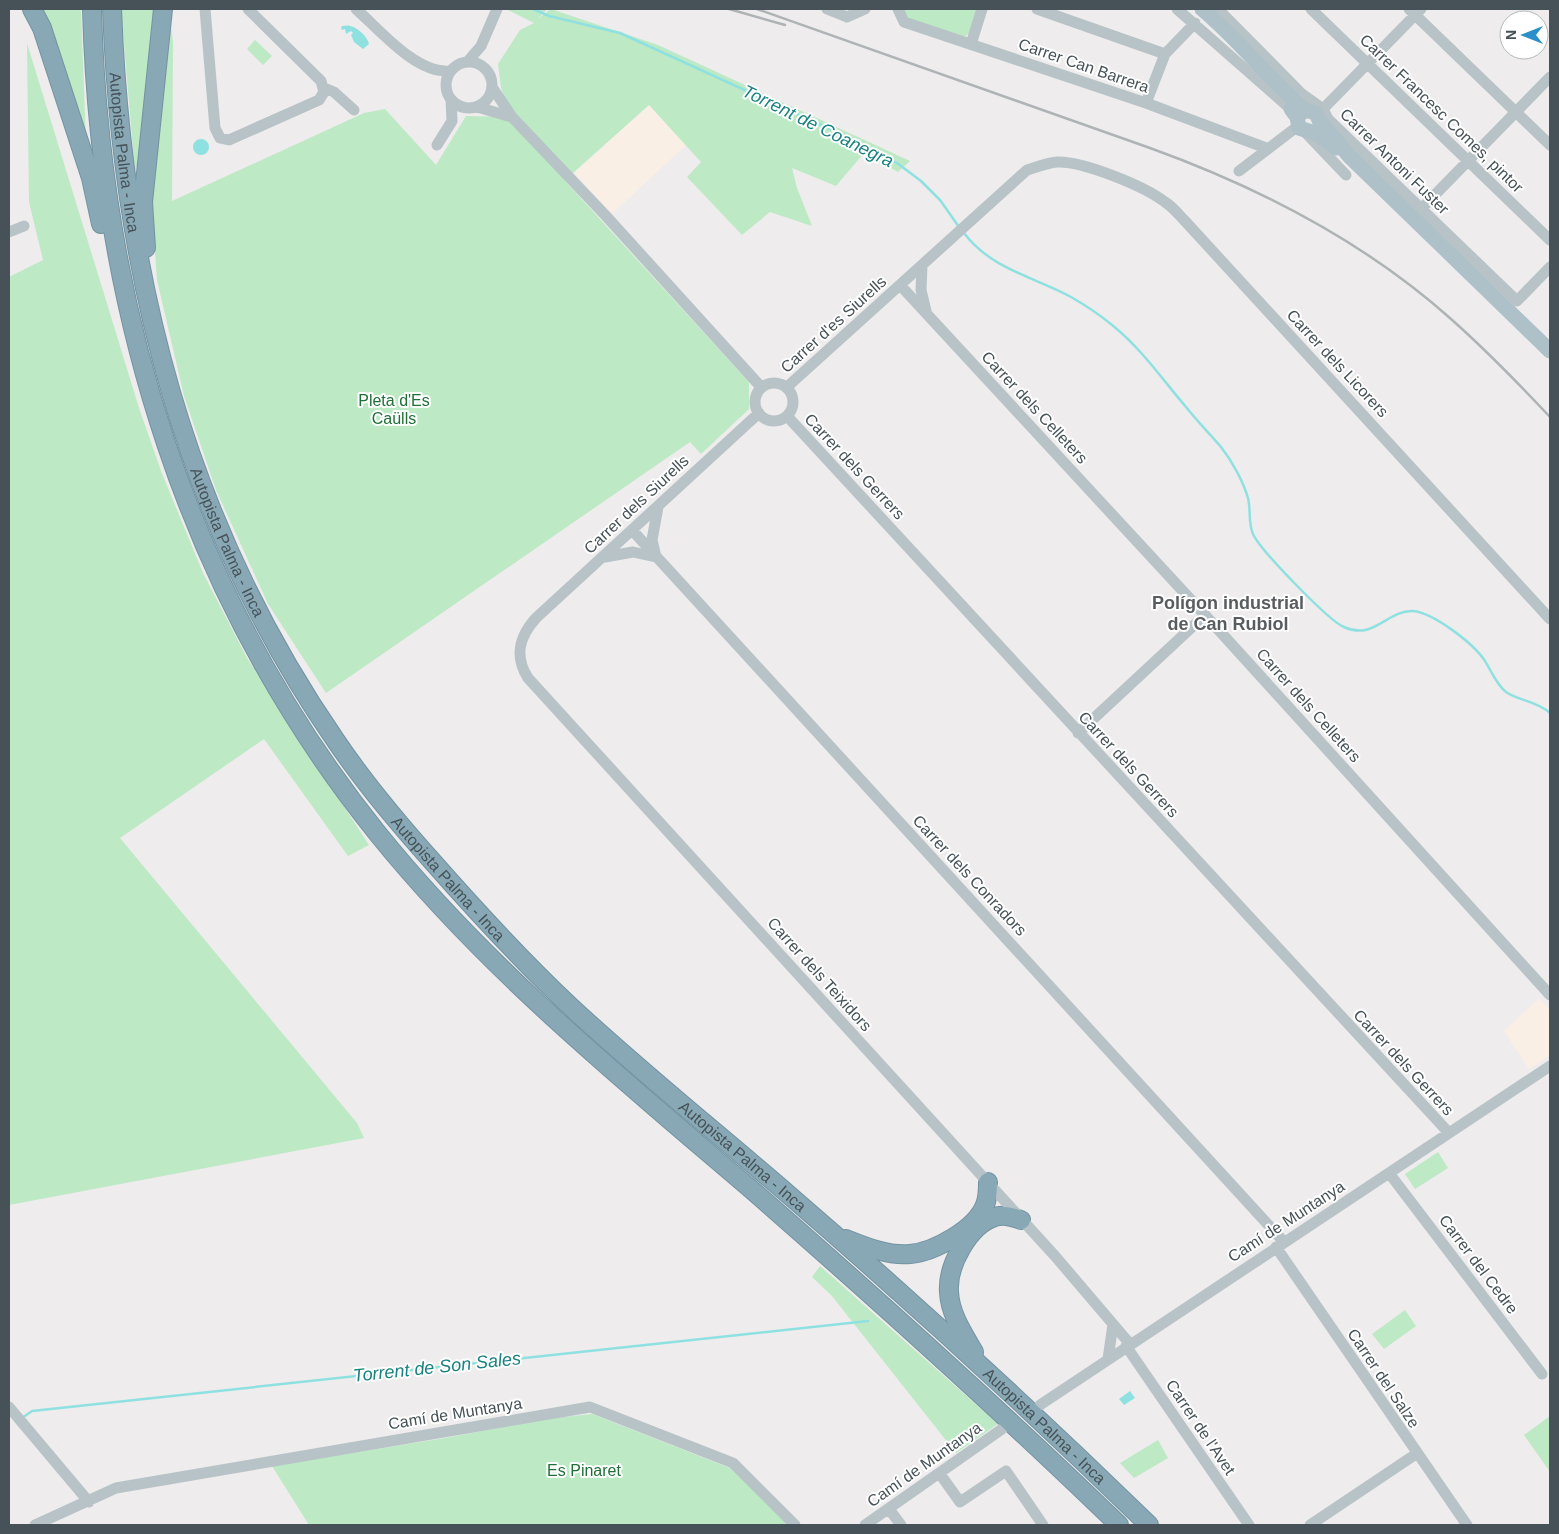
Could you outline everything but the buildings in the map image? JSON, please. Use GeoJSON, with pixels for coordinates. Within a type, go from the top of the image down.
{"type":"FeatureCollection","features":[{"type":"Feature","properties":{"kind":"highway","name":"Autopista Palma - Inca"},"geometry":{"type":"LineString","coordinates":[[92,9],[105,178],[117,257],[133,335],[174,468],[203,543],[237,615],[306,734],[352,800],[401,862],[461,928],[559,1024],[926,1343],[1120,1525]]}},
{"type":"Feature","properties":{"kind":"highway","name":"Autopista Palma - Inca"},"geometry":{"type":"LineString","coordinates":[[112,9],[125,176],[149,313],[180,427],[223,538],[276,644],[338,745],[386,808],[438,868],[555,991],[641,1070],[832,1232],[983,1367],[1149,1525]]}},
{"type":"Feature","properties":{"kind":"highway"},"geometry":{"type":"LineString","coordinates":[[149,313],[154,294],[146,247],[143,202],[163,9]]}},
{"type":"Feature","properties":{"kind":"highway"},"geometry":{"type":"LineString","coordinates":[[34,10],[91,178],[118,303],[133,335]]}},
{"type":"Feature","properties":{"kind":"highway"},"geometry":{"type":"LineString","coordinates":[[832,1232],[889,1253],[910,1254],[929,1250],[946,1243],[978,1216],[985,1206],[988,1182]]}},
{"type":"Feature","properties":{"kind":"highway"},"geometry":{"type":"LineString","coordinates":[[983,1367],[959,1326],[952,1308],[949,1291],[951,1273],[956,1256],[965,1243],[988,1220],[1004,1216],[1022,1220]]}},
{"type":"Feature","properties":{"kind":"main road"},"geometry":{"type":"LineString","coordinates":[[1202,9],[1264,68],[1306,119],[1349,156],[1550,351]]}},
{"type":"Feature","properties":{"kind":"street"},"geometry":{"type":"LineString","coordinates":[[205,9],[215,128],[220,138],[232,139],[319,100],[323,95],[324,88],[321,81],[248,9]]}},
{"type":"Feature","properties":{"kind":"street"},"geometry":{"type":"LineString","coordinates":[[356,9],[416,62],[430,69],[450,71]]}},
{"type":"Feature","properties":{"kind":"street"},"geometry":{"type":"LineString","coordinates":[[452,121],[451,100],[446,86],[450,71],[455,66],[468,61],[481,46],[497,9]]}},
{"type":"Feature","properties":{"kind":"street"},"geometry":{"type":"LineString","coordinates":[[827,9],[845,13],[865,9]]}},
{"type":"Feature","properties":{"kind":"street","name":"Carrer Can Barrera"},"geometry":{"type":"LineString","coordinates":[[898,9],[904,22],[1146,103],[1266,148]]}},
{"type":"Feature","properties":{"kind":"street"},"geometry":{"type":"LineString","coordinates":[[972,44],[982,9]]}},
{"type":"Feature","properties":{"kind":"street"},"geometry":{"type":"LineString","coordinates":[[1037,9],[1165,54]]}},
{"type":"Feature","properties":{"kind":"street"},"geometry":{"type":"LineString","coordinates":[[1177,9],[1195,23],[1245,70],[1306,119],[1346,175]]}},
{"type":"Feature","properties":{"kind":"street","name":"Carrer Antoni Fuster"},"geometry":{"type":"LineString","coordinates":[[1218,9],[1302,94],[1306,119],[1328,119],[1517,301],[1550,266]]}},
{"type":"Feature","properties":{"kind":"street","name":"Carrer Francesc Comes, pintor"},"geometry":{"type":"LineString","coordinates":[[1310,9],[1550,240]]}},
{"type":"Feature","properties":{"kind":"street"},"geometry":{"type":"LineString","coordinates":[[1239,171],[1266,148],[1306,119],[1368,64],[1415,11],[1550,145]]}},
{"type":"Feature","properties":{"kind":"street"},"geometry":{"type":"LineString","coordinates":[[1146,103],[1165,54],[1195,23]]}},
{"type":"Feature","properties":{"kind":"street"},"geometry":{"type":"LineString","coordinates":[[481,46],[492,87],[512,117],[524,127],[761,387]]}},
{"type":"Feature","properties":{"kind":"street"},"geometry":{"type":"LineString","coordinates":[[468,61],[482,65],[487,70]]}},
{"type":"Feature","properties":{"kind":"street"},"geometry":{"type":"LineString","coordinates":[[416,62],[419,68],[446,86]]}},
{"type":"Feature","properties":{"kind":"street"},"geometry":{"type":"LineString","coordinates":[[1421,209],[1550,77]]}},
{"type":"Feature","properties":{"kind":"street"},"geometry":{"type":"LineString","coordinates":[[437,145],[452,121],[487,99],[492,87]]}},
{"type":"Feature","properties":{"kind":"street"},"geometry":{"type":"LineString","coordinates":[[324,88],[334,92],[354,110]]}},
{"type":"Feature","properties":{"kind":"street"},"geometry":{"type":"LineString","coordinates":[[451,100],[458,106],[473,107],[512,117]]}},
{"type":"Feature","properties":{"kind":"street","name":"Carrer d'es Siurells"},"geometry":{"type":"LineString","coordinates":[[787,387],[1027,170],[1045,164],[1076,164]]}},
{"type":"Feature","properties":{"kind":"street","name":"Carrer dels Licorers"},"geometry":{"type":"LineString","coordinates":[[1076,164],[1133,185],[1170,206],[1550,619]]}},
{"type":"Feature","properties":{"kind":"street"},"geometry":{"type":"LineString","coordinates":[[9,232],[24,226]]}},
{"type":"Feature","properties":{"kind":"street"},"geometry":{"type":"LineString","coordinates":[[922,266],[921,290],[926,314]]}},
{"type":"Feature","properties":{"kind":"street","name":"Carrer dels Celleters"},"geometry":{"type":"LineString","coordinates":[[900,285],[1205,615],[1550,995]]}},
{"type":"Feature","properties":{"kind":"street"},"geometry":{"type":"LineString","coordinates":[[777,382],[787,387],[794,398],[794,405],[788,416],[776,421],[764,418],[759,414],[756,397],[761,387],[777,382]]}},
{"type":"Feature","properties":{"kind":"street","name":"Carrer dels Siurells"},"geometry":{"type":"LineString","coordinates":[[536,618],[759,414]]}},
{"type":"Feature","properties":{"kind":"street","name":"Carrer dels Gerrers"},"geometry":{"type":"LineString","coordinates":[[788,416],[1078,733],[1449,1133]]}},
{"type":"Feature","properties":{"kind":"street"},"geometry":{"type":"LineString","coordinates":[[603,557],[633,552],[656,557],[652,540],[658,507]]}},
{"type":"Feature","properties":{"kind":"street","name":"Carrer dels Conradors"},"geometry":{"type":"LineString","coordinates":[[632,530],[1280,1244]]}},
{"type":"Feature","properties":{"kind":"street"},"geometry":{"type":"LineString","coordinates":[[1078,733],[1205,615]]}},
{"type":"Feature","properties":{"kind":"street","name":"Carrer dels Teixidors"},"geometry":{"type":"LineString","coordinates":[[536,618],[525,630],[518,654],[521,666],[528,678],[988,1182],[1113,1324],[1128,1345]]}},
{"type":"Feature","properties":{"kind":"street","name":"Camí de Muntanya"},"geometry":{"type":"LineString","coordinates":[[1040,1405],[1550,1066]]}},
{"type":"Feature","properties":{"kind":"street","name":"Carrer del Cedre"},"geometry":{"type":"LineString","coordinates":[[1389,1173],[1542,1374]]}},
{"type":"Feature","properties":{"kind":"street","name":"Carrer del Salze"},"geometry":{"type":"LineString","coordinates":[[1280,1244],[1416,1454],[1466,1525]]}},
{"type":"Feature","properties":{"kind":"street"},"geometry":{"type":"LineString","coordinates":[[1108,1359],[1113,1324]]}},
{"type":"Feature","properties":{"kind":"street","name":"Carrer de l'Avet"},"geometry":{"type":"LineString","coordinates":[[1128,1345],[1249,1525]]}},
{"type":"Feature","properties":{"kind":"street"},"geometry":{"type":"LineString","coordinates":[[9,1407],[89,1502],[35,1525]]}},
{"type":"Feature","properties":{"kind":"street","name":"Camí de Muntanya"},"geometry":{"type":"LineString","coordinates":[[89,1502],[116,1488],[590,1407],[734,1463],[795,1525]]}},
{"type":"Feature","properties":{"kind":"street","name":"Camí de Muntanya"},"geometry":{"type":"LineString","coordinates":[[865,1525],[1002,1429]]}},
{"type":"Feature","properties":{"kind":"street"},"geometry":{"type":"LineString","coordinates":[[1310,1525],[1416,1454]]}},
{"type":"Feature","properties":{"kind":"street"},"geometry":{"type":"LineString","coordinates":[[940,1474],[960,1502],[1006,1471],[1043,1525]]}},
{"type":"Feature","properties":{"kind":"street"},"geometry":{"type":"LineString","coordinates":[[889,1509],[901,1525]]}},
{"type":"Feature","properties":{"kind":"shaded area"},"geometry":{"type":"Polygon","coordinates":[[[649,105],[686,145],[612,214],[574,173],[649,105]]]}},
{"type":"Feature","properties":{"kind":"shaded area"},"geometry":{"type":"Polygon","coordinates":[[[1539,998],[1550,1010],[1550,1055],[1529,1069],[1504,1031],[1539,998]]]}},
{"type":"Feature","properties":{"kind":"green space"},"geometry":{"type":"Polygon","coordinates":[[[81,9],[86,142],[43,10],[81,9]]]}},
{"type":"Feature","properties":{"kind":"green space"},"geometry":{"type":"Polygon","coordinates":[[[121,9],[158,9],[145,134],[135,172],[121,9]]]}},
{"type":"Feature","properties":{"kind":"green space","name":"Pleta d'Es Caülls"},"geometry":{"type":"Polygon","coordinates":[[[506,9],[547,9],[538,19],[551,9],[658,45],[910,161],[898,172],[864,153],[836,186],[792,168],[797,188],[812,226],[770,212],[742,235],[687,177],[701,162],[649,105],[574,172],[565,181],[749,382],[749,409],[701,454],[690,442],[326,693],[268,604],[216,490],[184,396],[157,280],[152,210],[155,148],[169,12],[173,42],[172,201],[364,113],[385,109],[436,165],[466,116],[512,117],[501,88],[498,64],[520,30],[534,23],[506,9]]]}},
{"type":"Feature","properties":{"kind":"green space"},"geometry":{"type":"Polygon","coordinates":[[[903,9],[978,9],[969,33],[961,41],[904,22],[903,9]]]}},
{"type":"Feature","properties":{"kind":"green space"},"geometry":{"type":"Polygon","coordinates":[[[255,40],[272,56],[263,65],[247,49],[255,40]]]}},
{"type":"Feature","properties":{"kind":"green space"},"geometry":{"type":"Polygon","coordinates":[[[27,43],[139,408],[161,471],[203,573],[247,658],[369,845],[348,856],[264,739],[120,838],[357,1123],[364,1138],[9,1205],[9,277],[43,260],[29,202],[27,43]]]}},
{"type":"Feature","properties":{"kind":"green space"},"geometry":{"type":"Polygon","coordinates":[[[1438,1152],[1448,1168],[1415,1189],[1405,1174],[1438,1152]]]}},
{"type":"Feature","properties":{"kind":"green space"},"geometry":{"type":"Polygon","coordinates":[[[820,1266],[998,1424],[956,1453],[832,1296],[812,1277],[820,1266]]]}},
{"type":"Feature","properties":{"kind":"green space"},"geometry":{"type":"Polygon","coordinates":[[[1405,1310],[1416,1326],[1384,1349],[1372,1334],[1405,1310]]]}},
{"type":"Feature","properties":{"kind":"green space","name":"Es Pinaret"},"geometry":{"type":"Polygon","coordinates":[[[592,1414],[730,1468],[789,1525],[309,1525],[272,1466],[445,1438],[545,1419],[592,1414]]]}},
{"type":"Feature","properties":{"kind":"green space"},"geometry":{"type":"Polygon","coordinates":[[[1550,1416],[1550,1472],[1524,1435],[1550,1416]]]}},
{"type":"Feature","properties":{"kind":"green space"},"geometry":{"type":"Polygon","coordinates":[[[1158,1440],[1168,1458],[1134,1478],[1120,1463],[1158,1440]]]}},
{"type":"Feature","properties":{"kind":"water"},"geometry":{"type":"Polygon","coordinates":[[[342,26],[349,26],[360,31],[369,44],[363,49],[354,42],[351,35],[353,33],[351,31],[346,34],[345,29],[342,30],[341,28],[342,26]]]}},
{"type":"Feature","properties":{"kind":"water"},"geometry":{"type":"Polygon","coordinates":[[[201,139],[207,141],[209,147],[207,153],[201,155],[195,153],[193,147],[195,141],[201,139]]]}},
{"type":"Feature","properties":{"kind":"water"},"geometry":{"type":"Polygon","coordinates":[[[1130,1391],[1135,1398],[1124,1405],[1119,1399],[1130,1391]]]}},
{"type":"Feature","properties":{"kind":"waterway","name":"Torrent de Coanegra"},"geometry":{"type":"LineString","coordinates":[[533,9],[549,16],[620,33],[843,135],[897,163],[921,181],[940,200],[959,227]]}},
{"type":"Feature","properties":{"kind":"waterway","name":"Torrent de Coanegra"},"geometry":{"type":"LineString","coordinates":[[964,233],[975,245],[1000,264],[1076,300],[1123,334],[1151,364],[1229,458],[1246,492],[1249,503],[1251,530],[1258,542],[1296,584],[1336,622],[1344,627],[1364,630],[1404,612],[1413,611],[1432,617],[1453,630],[1480,654],[1497,682],[1506,692],[1539,706],[1550,713]]}},
{"type":"Feature","properties":{"kind":"waterway","name":"Torrent de Son Sales"},"geometry":{"type":"LineString","coordinates":[[22,1418],[32,1411],[868,1321]]}},
{"type":"Feature","properties":{"kind":"railway"},"geometry":{"type":"LineString","coordinates":[[729,9],[785,25]]}},
{"type":"Feature","properties":{"kind":"railway"},"geometry":{"type":"LineString","coordinates":[[757,9],[1190,163],[1230,180],[1309,219],[1383,265],[1418,291],[1477,343],[1550,417]]}},
{"type":"Feature","properties":{"kind":"district","name":"Polígon industrial de Can Rubiol"},"geometry":{"type":"Point","coordinates":[1228,613]}}]}
